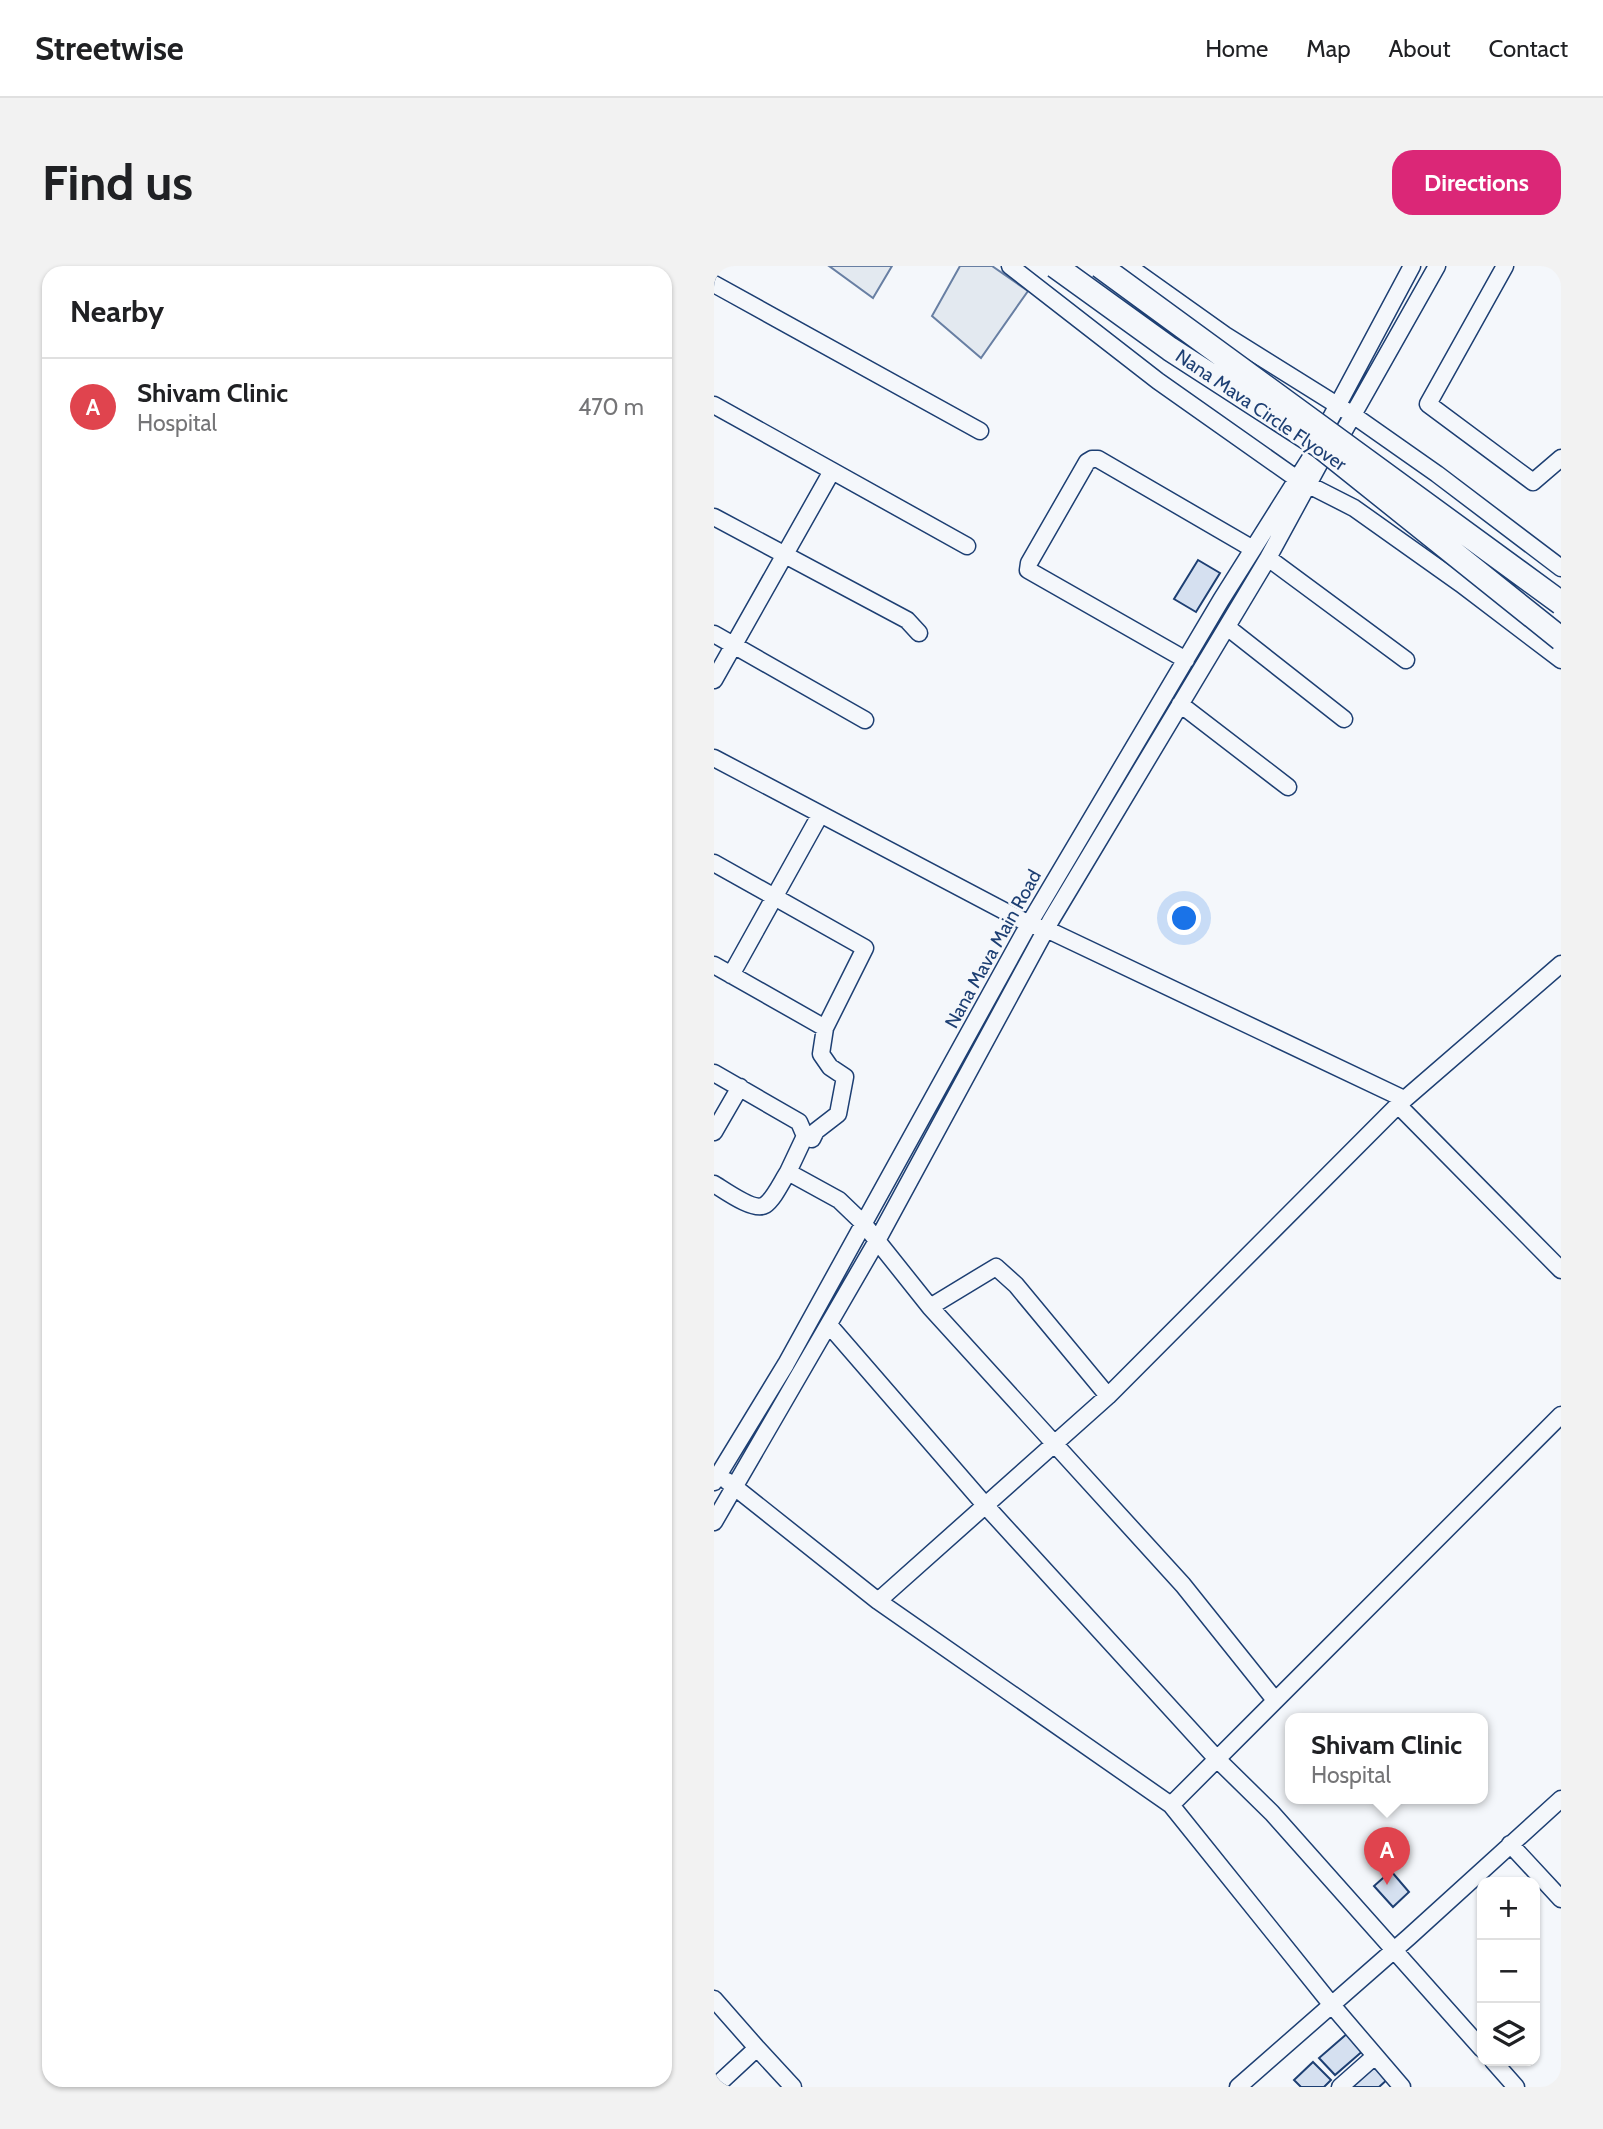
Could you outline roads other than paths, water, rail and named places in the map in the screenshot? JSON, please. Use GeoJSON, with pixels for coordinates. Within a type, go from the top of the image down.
{"type":"FeatureCollection","features":[{"type":"Feature","properties":{"kind":"highway","name":"Nana Mava Circle Flyover"},"geometry":{"type":"LineString","coordinates":[[1055,266],[1170,349],[1320,446],[1561,639]]}},
{"type":"Feature","properties":{"kind":"highway","name":"Nana Mava Circle Flyover"},"geometry":{"type":"LineString","coordinates":[[1100,266],[1561,603]]}},
{"type":"Feature","properties":{"kind":"street"},"geometry":{"type":"LineString","coordinates":[[1010,266],[1158,381],[1302,483],[1354,508],[1561,660]]}},
{"type":"Feature","properties":{"kind":"street"},"geometry":{"type":"LineString","coordinates":[[1128,266],[1225,335],[1353,415],[1437,474],[1561,568]]}},
{"type":"Feature","properties":{"kind":"street"},"geometry":{"type":"LineString","coordinates":[[1326,427],[1412,266]]}},
{"type":"Feature","properties":{"kind":"street"},"geometry":{"type":"LineString","coordinates":[[1341,436],[1437,266]]}},
{"type":"Feature","properties":{"kind":"street"},"geometry":{"type":"LineString","coordinates":[[1506,266],[1428,404],[1533,482],[1561,458]]}},
{"type":"Feature","properties":{"kind":"street"},"geometry":{"type":"LineString","coordinates":[[714,284],[980,431]]}},
{"type":"Feature","properties":{"kind":"street"},"geometry":{"type":"LineString","coordinates":[[714,405],[967,546]]}},
{"type":"Feature","properties":{"kind":"street"},"geometry":{"type":"LineString","coordinates":[[1326,427],[1335,429],[1341,436],[1342,444],[1337,452],[1320,452],[1314,437],[1318,430],[1326,427]]}},
{"type":"Feature","properties":{"kind":"street","name":"Nana Mava Main Road"},"geometry":{"type":"LineString","coordinates":[[714,1522],[830,1325],[1046,929],[1268,558],[1302,483],[1320,452]]}},
{"type":"Feature","properties":{"kind":"street"},"geometry":{"type":"LineString","coordinates":[[1186,660],[1028,570],[1029,563],[1087,462],[1098,459],[1253,549]]}},
{"type":"Feature","properties":{"kind":"street"},"geometry":{"type":"LineString","coordinates":[[714,680],[832,471]]}},
{"type":"Feature","properties":{"kind":"street","name":"Nana Mava Main Road"},"geometry":{"type":"LineString","coordinates":[[715,1477],[786,1364],[1029,924],[1253,549],[1302,483]]}},
{"type":"Feature","properties":{"kind":"street"},"geometry":{"type":"LineString","coordinates":[[714,517],[907,620],[919,634]]}},
{"type":"Feature","properties":{"kind":"street"},"geometry":{"type":"LineString","coordinates":[[1268,558],[1406,660]]}},
{"type":"Feature","properties":{"kind":"street"},"geometry":{"type":"LineString","coordinates":[[1227,628],[1344,719]]}},
{"type":"Feature","properties":{"kind":"street"},"geometry":{"type":"LineString","coordinates":[[714,634],[865,720]]}},
{"type":"Feature","properties":{"kind":"street"},"geometry":{"type":"LineString","coordinates":[[1180,704],[1288,787]]}},
{"type":"Feature","properties":{"kind":"street"},"geometry":{"type":"LineString","coordinates":[[714,758],[1029,924],[1046,929],[1401,1102],[1561,1270]]}},
{"type":"Feature","properties":{"kind":"street"},"geometry":{"type":"LineString","coordinates":[[820,815],[774,897],[719,970],[825,1028]]}},
{"type":"Feature","properties":{"kind":"street"},"geometry":{"type":"LineString","coordinates":[[714,863],[865,947],[825,1028],[821,1054],[830,1067],[845,1077],[838,1114],[816,1131],[812,1139]]}},
{"type":"Feature","properties":{"kind":"street"},"geometry":{"type":"LineString","coordinates":[[878,1601],[1108,1396],[1401,1102],[1561,964]]}},
{"type":"Feature","properties":{"kind":"street"},"geometry":{"type":"LineString","coordinates":[[714,1073],[788,1114],[799,1122],[805,1136],[788,1172],[766,1205],[751,1206],[714,1184]]}},
{"type":"Feature","properties":{"kind":"street"},"geometry":{"type":"LineString","coordinates":[[714,1132],[740,1087]]}},
{"type":"Feature","properties":{"kind":"street"},"geometry":{"type":"LineString","coordinates":[[788,1172],[839,1200],[878,1239],[930,1307],[1183,1585],[1275,1700]]}},
{"type":"Feature","properties":{"kind":"street"},"geometry":{"type":"LineString","coordinates":[[930,1307],[996,1267],[1016,1285],[1108,1396]]}},
{"type":"Feature","properties":{"kind":"street"},"geometry":{"type":"LineString","coordinates":[[830,1325],[985,1505],[1217,1759],[1272,1813],[1477,2043]]}},
{"type":"Feature","properties":{"kind":"street"},"geometry":{"type":"LineString","coordinates":[[1171,1805],[1561,1415]]}},
{"type":"Feature","properties":{"kind":"street"},"geometry":{"type":"LineString","coordinates":[[715,1477],[735,1486],[878,1601],[1171,1805],[1400,2086]]}},
{"type":"Feature","properties":{"kind":"street"},"geometry":{"type":"LineString","coordinates":[[1238,2087],[1561,1800]]}},
{"type":"Feature","properties":{"kind":"street"},"geometry":{"type":"LineString","coordinates":[[1510,1844],[1561,1899]]}},
{"type":"Feature","properties":{"kind":"street"},"geometry":{"type":"LineString","coordinates":[[714,1999],[793,2087]]}},
{"type":"Feature","properties":{"kind":"street"},"geometry":{"type":"LineString","coordinates":[[715,2087],[757,2048]]}},
{"type":"Feature","properties":{"kind":"street"},"geometry":{"type":"LineString","coordinates":[[1340,2087],[1375,2056]]}},
{"type":"Feature","properties":{"kind":"street"},"geometry":{"type":"LineString","coordinates":[[1497,2066],[1516,2087]]}},
{"type":"Feature","properties":{"kind":"place","name":"Shivam Clinic"},"geometry":{"type":"Point","coordinates":[1387,1885]}}]}
